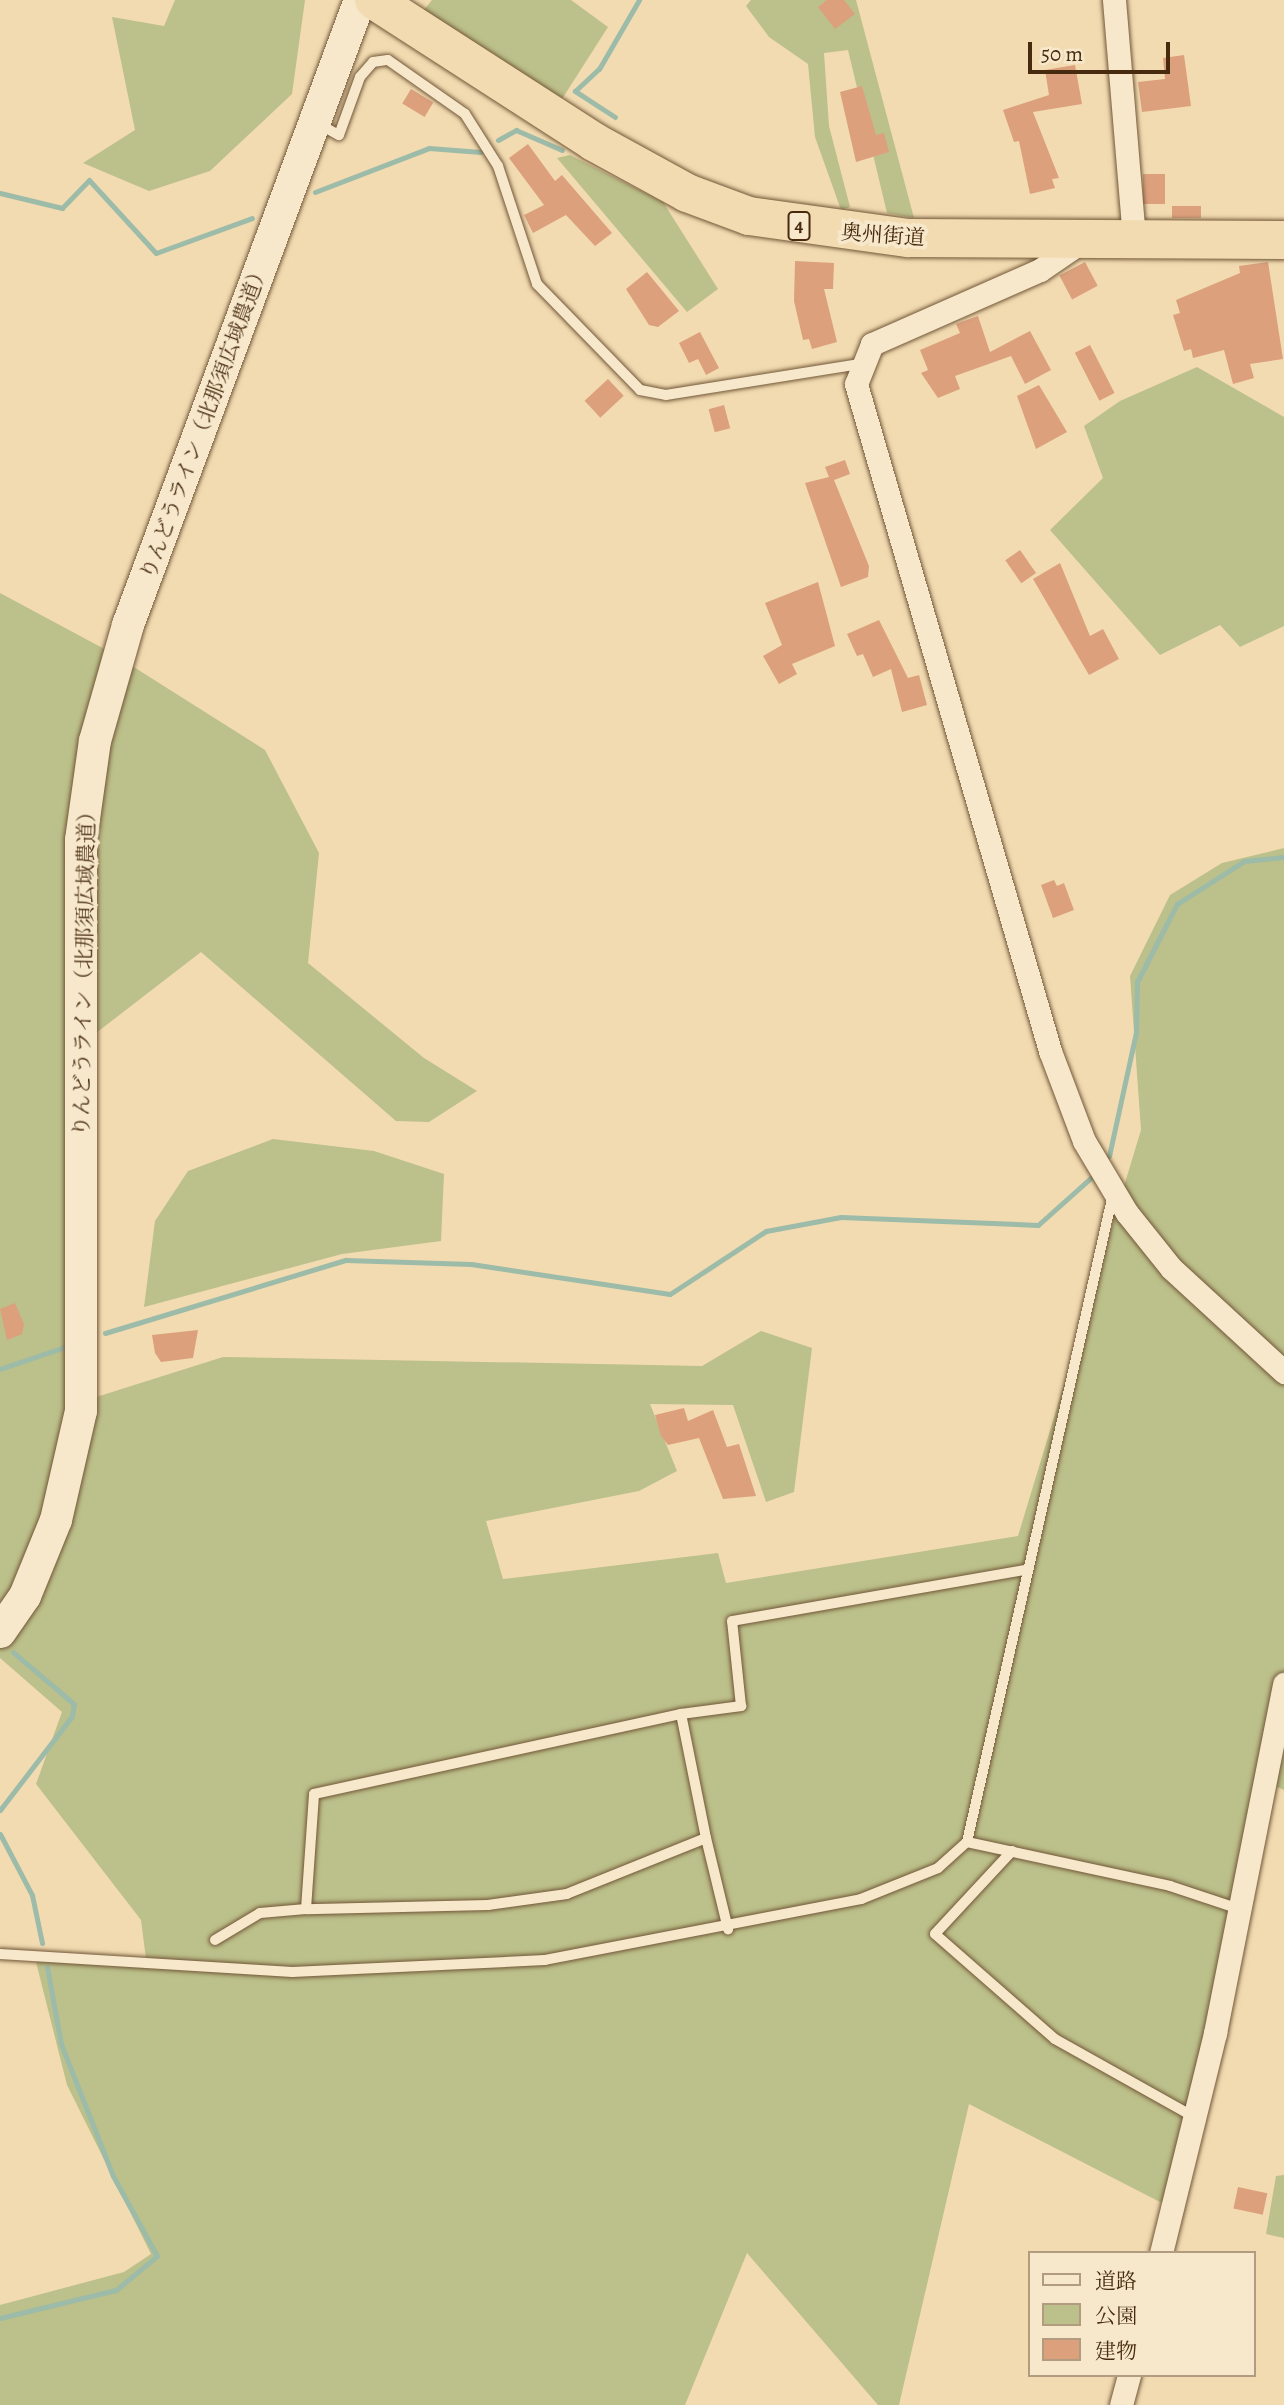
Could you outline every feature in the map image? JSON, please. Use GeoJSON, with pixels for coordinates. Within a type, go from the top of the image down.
{"type":"FeatureCollection","features":[{"type":"Feature","properties":{"kind":"highway","name":"奥州街道"},"geometry":{"type":"LineString","coordinates":[[373,0],[594,142],[687,193],[749,216],[908,238],[1284,240]]}},
{"type":"Feature","properties":{"kind":"street","name":"りんどうライン（北那須広域農道）"},"geometry":{"type":"LineString","coordinates":[[0,1632],[25,1597],[56,1520],[81,1411],[81,840],[95,741],[128,625],[360,0]]}},
{"type":"Feature","properties":{"kind":"street"},"geometry":{"type":"LineString","coordinates":[[1114,0],[1132,159],[1134,240]]}},
{"type":"Feature","properties":{"kind":"street"},"geometry":{"type":"LineString","coordinates":[[1083,240],[1040,270],[872,344],[860,364],[859,397],[1050,1051],[1084,1142],[1114,1192],[1178,1275],[1284,1372]]}},
{"type":"Feature","properties":{"kind":"street"},"geometry":{"type":"LineString","coordinates":[[1162,2251],[1196,2118],[1284,1684]]}},
{"type":"Feature","properties":{"kind":"street"},"geometry":{"type":"LineString","coordinates":[[1121,2405],[1128,2377]]}},
{"type":"Feature","properties":{"kind":"lane"},"geometry":{"type":"LineString","coordinates":[[315,122],[339,135],[360,77],[373,62],[388,60],[465,114],[498,166],[537,284],[640,390],[666,395],[860,364]]}},
{"type":"Feature","properties":{"kind":"lane"},"geometry":{"type":"LineString","coordinates":[[0,1954],[174,1968],[412,1969],[545,1960],[728,1929],[861,1899],[938,1868],[967,1842],[1025,1570],[1114,1192]]}},
{"type":"Feature","properties":{"kind":"lane"},"geometry":{"type":"LineString","coordinates":[[306,1909],[314,1794],[681,1714],[741,1706],[732,1621],[1025,1570]]}},
{"type":"Feature","properties":{"kind":"lane"},"geometry":{"type":"LineString","coordinates":[[681,1714],[728,1929]]}},
{"type":"Feature","properties":{"kind":"lane"},"geometry":{"type":"LineString","coordinates":[[215,1940],[260,1913],[306,1909],[488,1905],[567,1894],[706,1838]]}},
{"type":"Feature","properties":{"kind":"lane"},"geometry":{"type":"LineString","coordinates":[[967,1842],[1170,1886],[1239,1909]]}},
{"type":"Feature","properties":{"kind":"lane"},"geometry":{"type":"LineString","coordinates":[[1012,1851],[936,1934],[1055,2039],[1196,2118]]}},
{"type":"Feature","properties":{"kind":"green space"},"geometry":{"type":"Polygon","coordinates":[[[175,0],[305,0],[292,94],[210,171],[149,191],[83,163],[135,130],[112,17],[164,26],[175,0]]]}},
{"type":"Feature","properties":{"kind":"green space"},"geometry":{"type":"Polygon","coordinates":[[[432,0],[571,0],[608,27],[562,99],[424,10],[432,0]]]}},
{"type":"Feature","properties":{"kind":"green space"},"geometry":{"type":"Polygon","coordinates":[[[751,0],[856,0],[914,218],[887,213],[848,50],[824,53],[829,126],[850,207],[841,210],[815,137],[808,64],[769,37],[746,6],[751,0]]]}},
{"type":"Feature","properties":{"kind":"green space"},"geometry":{"type":"Polygon","coordinates":[[[570,155],[663,202],[718,289],[687,312],[557,158],[570,155]]]}},
{"type":"Feature","properties":{"kind":"green space"},"geometry":{"type":"Polygon","coordinates":[[[1197,367],[1284,417],[1284,626],[1240,647],[1220,625],[1160,655],[1050,530],[1103,478],[1084,426],[1120,401],[1197,367]]]}},
{"type":"Feature","properties":{"kind":"green space"},"geometry":{"type":"Polygon","coordinates":[[[0,593],[110,652],[265,750],[319,853],[308,963],[424,1058],[477,1091],[429,1122],[396,1121],[201,952],[74,1050],[90,1399],[223,1357],[702,1366],[761,1331],[812,1348],[794,1492],[766,1502],[733,1405],[650,1404],[677,1471],[639,1491],[486,1521],[503,1579],[718,1553],[726,1583],[1018,1536],[1141,1130],[1130,976],[1170,895],[1222,863],[1284,848],[1284,1790],[1275,1786],[1232,2008],[1185,2199],[1160,2202],[969,2104],[899,2405],[878,2405],[747,2253],[685,2405],[0,2405],[0,2305],[124,2272],[151,2254],[67,2085],[36,1962],[146,1959],[141,1920],[36,1784],[62,1712],[0,1658],[0,593]]]}},
{"type":"Feature","properties":{"kind":"green space"},"geometry":{"type":"Polygon","coordinates":[[[273,1139],[374,1151],[444,1174],[441,1241],[342,1254],[144,1307],[155,1221],[188,1171],[273,1139]]]}},
{"type":"Feature","properties":{"kind":"green space"},"geometry":{"type":"Polygon","coordinates":[[[1284,2175],[1284,2238],[1266,2234],[1276,2176],[1284,2175]]]}},
{"type":"Feature","properties":{"kind":"building"},"geometry":{"type":"Polygon","coordinates":[[[827,0],[844,0],[855,14],[835,29],[818,7],[827,0]]]}},
{"type":"Feature","properties":{"kind":"building"},"geometry":{"type":"Polygon","coordinates":[[[1184,55],[1191,106],[1142,112],[1138,82],[1165,79],[1163,58],[1184,55]]]}},
{"type":"Feature","properties":{"kind":"building"},"geometry":{"type":"Polygon","coordinates":[[[1075,65],[1082,104],[1033,112],[1059,178],[1052,179],[1055,188],[1030,194],[1019,141],[1014,142],[1003,110],[1049,95],[1045,70],[1075,65]]]}},
{"type":"Feature","properties":{"kind":"building"},"geometry":{"type":"Polygon","coordinates":[[[862,86],[876,135],[884,133],[889,152],[856,162],[840,92],[862,86]]]}},
{"type":"Feature","properties":{"kind":"building"},"geometry":{"type":"Polygon","coordinates":[[[411,89],[433,102],[425,117],[402,104],[411,89]]]}},
{"type":"Feature","properties":{"kind":"building"},"geometry":{"type":"Polygon","coordinates":[[[528,144],[555,181],[562,175],[612,233],[595,246],[566,215],[533,233],[524,215],[544,205],[509,158],[528,144]]]}},
{"type":"Feature","properties":{"kind":"building"},"geometry":{"type":"Polygon","coordinates":[[[1143,174],[1165,174],[1165,204],[1143,204],[1143,174]]]}},
{"type":"Feature","properties":{"kind":"building"},"geometry":{"type":"Polygon","coordinates":[[[1172,206],[1201,206],[1201,218],[1172,218],[1172,206]]]}},
{"type":"Feature","properties":{"kind":"building"},"geometry":{"type":"Polygon","coordinates":[[[795,261],[834,263],[833,289],[824,289],[837,342],[812,349],[809,339],[803,340],[794,301],[795,261]]]}},
{"type":"Feature","properties":{"kind":"building"},"geometry":{"type":"Polygon","coordinates":[[[1085,262],[1098,286],[1072,299],[1059,276],[1085,262]]]}},
{"type":"Feature","properties":{"kind":"building"},"geometry":{"type":"Polygon","coordinates":[[[1268,262],[1283,359],[1250,364],[1254,378],[1233,384],[1224,350],[1193,358],[1191,349],[1184,351],[1173,315],[1180,313],[1176,300],[1240,273],[1239,266],[1268,262]]]}},
{"type":"Feature","properties":{"kind":"building"},"geometry":{"type":"Polygon","coordinates":[[[647,272],[679,311],[658,327],[649,325],[626,289],[647,272]]]}},
{"type":"Feature","properties":{"kind":"building"},"geometry":{"type":"Polygon","coordinates":[[[978,316],[990,352],[1030,331],[1051,370],[1025,384],[1011,356],[955,376],[960,389],[938,398],[921,373],[928,370],[920,350],[960,333],[956,324],[978,316]]]}},
{"type":"Feature","properties":{"kind":"building"},"geometry":{"type":"Polygon","coordinates":[[[700,332],[719,368],[706,375],[698,359],[689,363],[679,343],[700,332]]]}},
{"type":"Feature","properties":{"kind":"building"},"geometry":{"type":"Polygon","coordinates":[[[1090,345],[1115,393],[1099,401],[1075,353],[1090,345]]]}},
{"type":"Feature","properties":{"kind":"building"},"geometry":{"type":"Polygon","coordinates":[[[608,379],[624,396],[600,418],[585,401],[608,379]]]}},
{"type":"Feature","properties":{"kind":"building"},"geometry":{"type":"Polygon","coordinates":[[[1039,385],[1067,432],[1036,449],[1017,396],[1039,385]]]}},
{"type":"Feature","properties":{"kind":"building"},"geometry":{"type":"Polygon","coordinates":[[[724,405],[730,428],[715,432],[709,409],[724,405]]]}},
{"type":"Feature","properties":{"kind":"building"},"geometry":{"type":"Polygon","coordinates":[[[845,460],[850,474],[834,480],[869,566],[868,577],[841,587],[805,483],[829,477],[825,467],[845,460]]]}},
{"type":"Feature","properties":{"kind":"building"},"geometry":{"type":"Polygon","coordinates":[[[1020,550],[1036,573],[1021,583],[1005,560],[1020,550]]]}},
{"type":"Feature","properties":{"kind":"building"},"geometry":{"type":"Polygon","coordinates":[[[1060,563],[1090,636],[1103,629],[1119,659],[1089,675],[1033,579],[1060,563]]]}},
{"type":"Feature","properties":{"kind":"building"},"geometry":{"type":"Polygon","coordinates":[[[818,582],[835,646],[792,664],[797,674],[779,684],[763,656],[782,645],[765,603],[818,582]]]}},
{"type":"Feature","properties":{"kind":"building"},"geometry":{"type":"Polygon","coordinates":[[[879,620],[908,678],[919,675],[927,705],[902,712],[891,669],[873,677],[863,654],[857,656],[847,634],[879,620]]]}},
{"type":"Feature","properties":{"kind":"building"},"geometry":{"type":"Polygon","coordinates":[[[1054,880],[1057,886],[1064,883],[1074,910],[1053,918],[1041,885],[1054,880]]]}},
{"type":"Feature","properties":{"kind":"building"},"geometry":{"type":"Polygon","coordinates":[[[15,1303],[24,1324],[22,1334],[7,1340],[0,1309],[15,1303]]]}},
{"type":"Feature","properties":{"kind":"building"},"geometry":{"type":"Polygon","coordinates":[[[198,1330],[193,1358],[161,1362],[155,1353],[152,1335],[198,1330]]]}},
{"type":"Feature","properties":{"kind":"building"},"geometry":{"type":"Polygon","coordinates":[[[684,1408],[688,1421],[713,1410],[727,1447],[739,1444],[756,1496],[723,1499],[699,1438],[668,1445],[661,1436],[655,1415],[684,1408]]]}},
{"type":"Feature","properties":{"kind":"building"},"geometry":{"type":"Polygon","coordinates":[[[1238,2187],[1267,2193],[1263,2215],[1233,2209],[1238,2187]]]}},
{"type":"Feature","properties":{"kind":"waterway"},"geometry":{"type":"LineString","coordinates":[[615,117],[575,91],[599,69],[639,0]]}},
{"type":"Feature","properties":{"kind":"waterway"},"geometry":{"type":"LineString","coordinates":[[498,140],[516,130],[562,150]]}},
{"type":"Feature","properties":{"kind":"waterway"},"geometry":{"type":"LineString","coordinates":[[315,192],[429,148],[481,152]]}},
{"type":"Feature","properties":{"kind":"waterway"},"geometry":{"type":"LineString","coordinates":[[0,193],[62,208],[89,180],[156,253],[252,218]]}},
{"type":"Feature","properties":{"kind":"waterway"},"geometry":{"type":"LineString","coordinates":[[1109,1156],[1136,1032],[1137,982],[1177,904],[1244,861],[1284,857]]}},
{"type":"Feature","properties":{"kind":"waterway"},"geometry":{"type":"LineString","coordinates":[[105,1333],[346,1260],[471,1264],[670,1294],[766,1231],[841,1217],[1038,1225],[1095,1174]]}},
{"type":"Feature","properties":{"kind":"waterway"},"geometry":{"type":"LineString","coordinates":[[0,1369],[71,1345]]}},
{"type":"Feature","properties":{"kind":"waterway"},"geometry":{"type":"LineString","coordinates":[[0,1810],[72,1716],[74,1704],[13,1652]]}},
{"type":"Feature","properties":{"kind":"waterway"},"geometry":{"type":"LineString","coordinates":[[0,1834],[32,1895],[42,1943]]}},
{"type":"Feature","properties":{"kind":"waterway"},"geometry":{"type":"LineString","coordinates":[[0,2318],[116,2290],[157,2256],[113,2176],[61,2044],[47,1967]]}}]}
